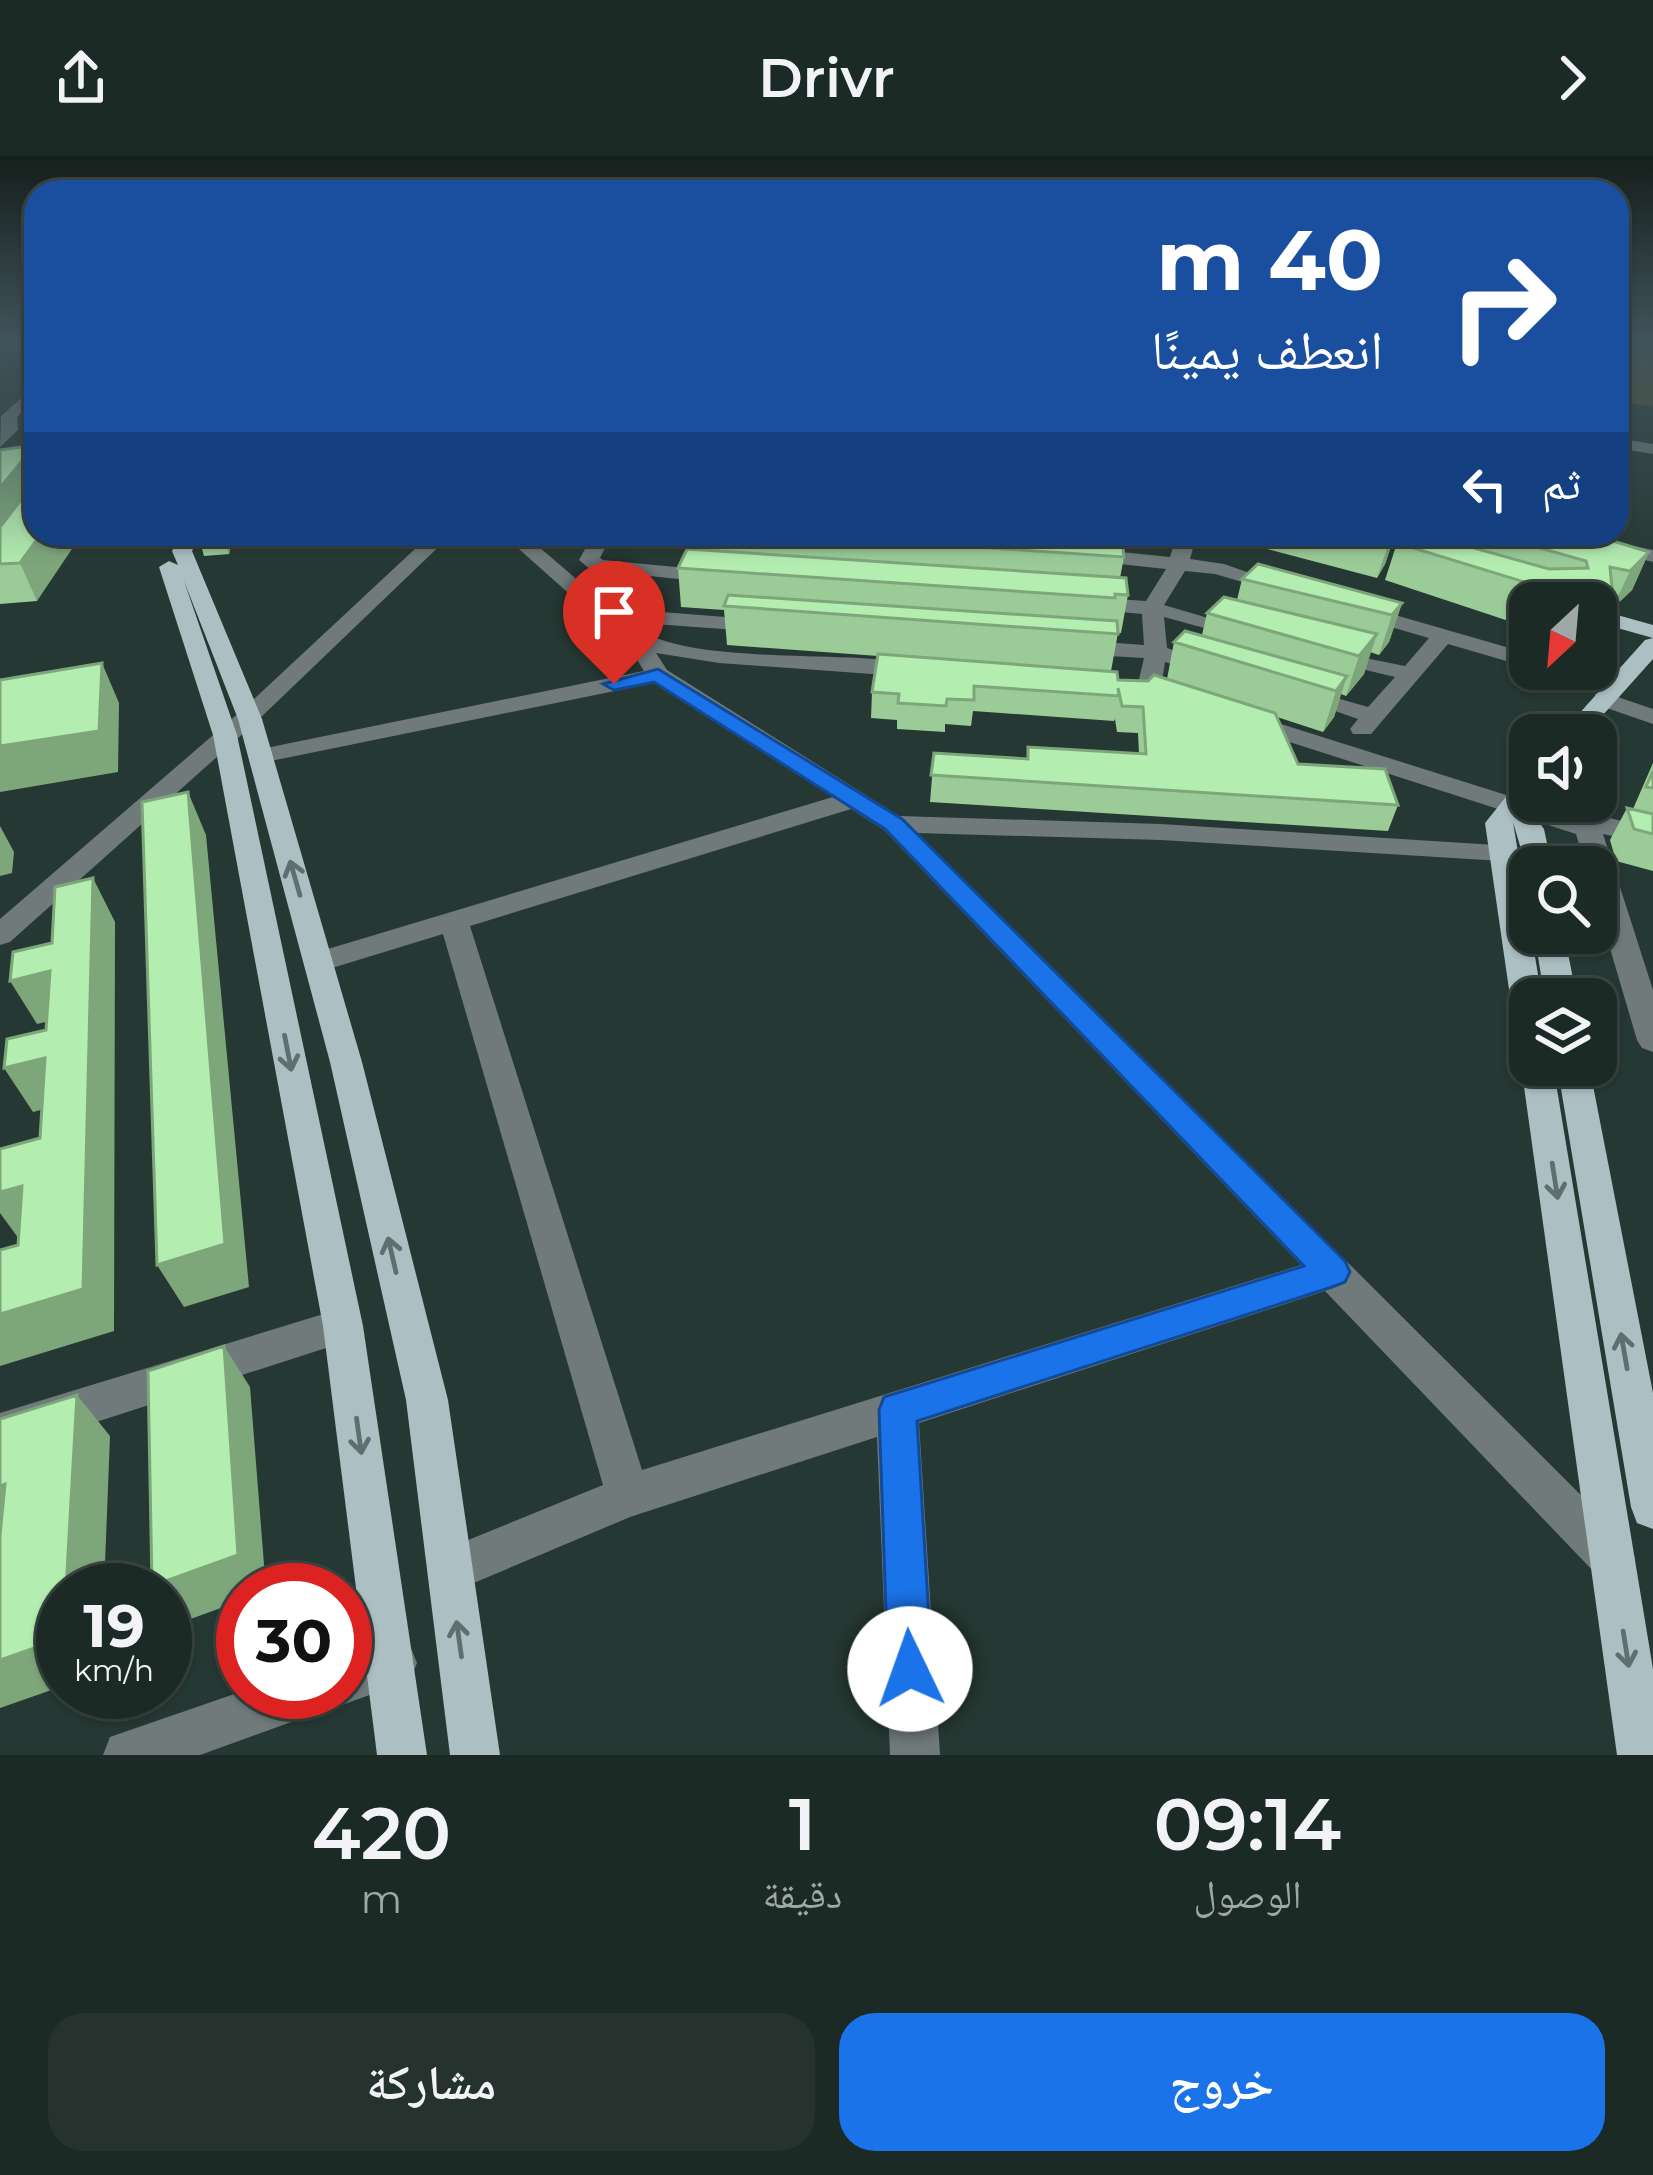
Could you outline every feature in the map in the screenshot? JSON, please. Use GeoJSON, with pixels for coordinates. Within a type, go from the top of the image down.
{"type":"FeatureCollection","features":[{"type":"Feature","properties":{"kind":"main road"},"geometry":{"type":"LineString","coordinates":[[167,546],[164,553],[261,756],[319,962],[427,1400],[475,1755]]}},
{"type":"Feature","properties":{"kind":"main road"},"geometry":{"type":"LineString","coordinates":[[185,546],[182,551],[238,716],[343,1326],[393,1663],[402,1755]]}},
{"type":"Feature","properties":{"kind":"main road"},"geometry":{"type":"LineString","coordinates":[[1617,617],[1653,628]]}},
{"type":"Feature","properties":{"kind":"main road"},"geometry":{"type":"LineString","coordinates":[[1590,714],[1653,645]]}},
{"type":"Feature","properties":{"kind":"main road"},"geometry":{"type":"LineString","coordinates":[[1509,809],[1498,823],[1523,978]]}},
{"type":"Feature","properties":{"kind":"main road"},"geometry":{"type":"LineString","coordinates":[[1540,1086],[1642,1755]]}},
{"type":"Feature","properties":{"kind":"main road"},"geometry":{"type":"LineString","coordinates":[[1577,1086],[1653,1507]]}},
{"type":"Feature","properties":{"kind":"street"},"geometry":{"type":"LineString","coordinates":[[238,716],[403,546]]}},
{"type":"Feature","properties":{"kind":"street"},"geometry":{"type":"LineString","coordinates":[[0,935],[429,546]]}},
{"type":"Feature","properties":{"kind":"street"},"geometry":{"type":"LineString","coordinates":[[528,546],[640,644],[658,675],[893,824],[1612,1558]]}},
{"type":"Feature","properties":{"kind":"street"},"geometry":{"type":"LineString","coordinates":[[595,546],[589,560],[598,566]]}},
{"type":"Feature","properties":{"kind":"street"},"geometry":{"type":"LineString","coordinates":[[1149,690],[1156,652],[1152,608],[1178,565],[1184,546]]}},
{"type":"Feature","properties":{"kind":"street"},"geometry":{"type":"LineString","coordinates":[[1607,546],[1653,556]]}},
{"type":"Feature","properties":{"kind":"street"},"geometry":{"type":"LineString","coordinates":[[1055,553],[1217,568],[1308,595]]}},
{"type":"Feature","properties":{"kind":"street"},"geometry":{"type":"LineString","coordinates":[[564,574],[598,566],[749,580]]}},
{"type":"Feature","properties":{"kind":"street"},"geometry":{"type":"LineString","coordinates":[[1065,602],[1152,608],[1259,636]]}},
{"type":"Feature","properties":{"kind":"street"},"geometry":{"type":"LineString","coordinates":[[1330,602],[1509,655]]}},
{"type":"Feature","properties":{"kind":"street"},"geometry":{"type":"LineString","coordinates":[[602,614],[787,627]]}},
{"type":"Feature","properties":{"kind":"street"},"geometry":{"type":"LineString","coordinates":[[1342,751],[1444,635]]}},
{"type":"Feature","properties":{"kind":"street"},"geometry":{"type":"LineString","coordinates":[[640,644],[719,656],[948,672]]}},
{"type":"Feature","properties":{"kind":"street"},"geometry":{"type":"LineString","coordinates":[[1040,645],[1156,652],[1372,716]]}},
{"type":"Feature","properties":{"kind":"street"},"geometry":{"type":"LineString","coordinates":[[1302,647],[1408,674]]}},
{"type":"Feature","properties":{"kind":"street"},"geometry":{"type":"LineString","coordinates":[[261,756],[658,675]]}},
{"type":"Feature","properties":{"kind":"street"},"geometry":{"type":"LineString","coordinates":[[1603,690],[1653,717]]}},
{"type":"Feature","properties":{"kind":"street"},"geometry":{"type":"LineString","coordinates":[[1234,716],[1342,751],[1509,790]]}},
{"type":"Feature","properties":{"kind":"street"},"geometry":{"type":"LineString","coordinates":[[319,962],[852,800]]}},
{"type":"Feature","properties":{"kind":"street"},"geometry":{"type":"LineString","coordinates":[[1575,822],[1588,829],[1606,825],[1653,837]]}},
{"type":"Feature","properties":{"kind":"street"},"geometry":{"type":"LineString","coordinates":[[893,824],[1161,832],[1502,852]]}},
{"type":"Feature","properties":{"kind":"street"},"geometry":{"type":"LineString","coordinates":[[1588,829],[1653,1040]]}},
{"type":"Feature","properties":{"kind":"street"},"geometry":{"type":"LineString","coordinates":[[454,921],[628,1496]]}},
{"type":"Feature","properties":{"kind":"street"},"geometry":{"type":"LineString","coordinates":[[450,1570],[628,1496],[1332,1272]]}},
{"type":"Feature","properties":{"kind":"street"},"geometry":{"type":"LineString","coordinates":[[0,1433],[343,1326]]}},
{"type":"Feature","properties":{"kind":"street"},"geometry":{"type":"LineString","coordinates":[[898,1410],[915,1755]]}},
{"type":"Feature","properties":{"kind":"street"},"geometry":{"type":"LineString","coordinates":[[372,1670],[393,1663]]}},
{"type":"Feature","properties":{"kind":"street"},"geometry":{"type":"LineString","coordinates":[[128,1755],[232,1719]]}},
{"type":"Feature","properties":{"kind":"building"},"geometry":{"type":"Polygon","coordinates":[[[24,447],[24,459],[0,488],[0,450],[24,447]]]}},
{"type":"Feature","properties":{"kind":"building"},"geometry":{"type":"Polygon","coordinates":[[[24,496],[24,546],[32,546],[20,563],[0,564],[0,527],[24,496]]]}},
{"type":"Feature","properties":{"kind":"building"},"geometry":{"type":"Polygon","coordinates":[[[960,546],[1123,546],[1124,557],[960,546]]]}},
{"type":"Feature","properties":{"kind":"building"},"geometry":{"type":"Polygon","coordinates":[[[1407,546],[1467,546],[1549,569],[1588,568],[1586,561],[1533,546],[1629,546],[1649,552],[1630,571],[1610,567],[1611,582],[1524,582],[1407,546]]]}},
{"type":"Feature","properties":{"kind":"building"},"geometry":{"type":"Polygon","coordinates":[[[687,549],[1126,578],[1128,595],[1115,594],[1115,598],[678,568],[687,549]]]}},
{"type":"Feature","properties":{"kind":"building"},"geometry":{"type":"Polygon","coordinates":[[[1258,564],[1402,603],[1392,615],[1242,579],[1258,564]]]}},
{"type":"Feature","properties":{"kind":"building"},"geometry":{"type":"Polygon","coordinates":[[[728,595],[1117,621],[1118,634],[724,606],[728,595]]]}},
{"type":"Feature","properties":{"kind":"building"},"geometry":{"type":"Polygon","coordinates":[[[1224,597],[1377,634],[1359,656],[1207,613],[1224,597]]]}},
{"type":"Feature","properties":{"kind":"building"},"geometry":{"type":"Polygon","coordinates":[[[1185,631],[1347,676],[1336,691],[1174,642],[1185,631]]]}},
{"type":"Feature","properties":{"kind":"building"},"geometry":{"type":"Polygon","coordinates":[[[878,654],[1117,672],[1118,680],[1148,681],[1154,675],[1275,713],[1298,764],[1385,769],[1398,805],[931,775],[934,753],[1028,759],[1028,747],[1146,754],[1143,707],[1122,706],[1118,688],[1119,696],[974,686],[974,700],[947,699],[946,706],[898,703],[899,694],[872,692],[878,654]]]}},
{"type":"Feature","properties":{"kind":"building"},"geometry":{"type":"Polygon","coordinates":[[[102,663],[99,731],[0,746],[0,680],[102,663]]]}},
{"type":"Feature","properties":{"kind":"building"},"geometry":{"type":"Polygon","coordinates":[[[188,792],[225,1244],[157,1265],[142,802],[188,792]]]}},
{"type":"Feature","properties":{"kind":"building"},"geometry":{"type":"Polygon","coordinates":[[[1627,808],[1653,814],[1653,834],[1634,829],[1627,808]]]}},
{"type":"Feature","properties":{"kind":"building"},"geometry":{"type":"Polygon","coordinates":[[[93,878],[83,1289],[0,1314],[0,1250],[18,1245],[22,1186],[0,1192],[0,1149],[40,1138],[45,1058],[4,1068],[7,1039],[46,1030],[50,971],[10,981],[13,952],[52,943],[55,887],[93,878]]]}},
{"type":"Feature","properties":{"kind":"building"},"geometry":{"type":"Polygon","coordinates":[[[224,1346],[238,1555],[192,1572],[192,1563],[152,1563],[148,1371],[224,1346]]]}},
{"type":"Feature","properties":{"kind":"building"},"geometry":{"type":"Polygon","coordinates":[[[77,1395],[68,1563],[36,1563],[36,1647],[0,1660],[5,1484],[0,1486],[0,1419],[77,1395]]]}},
{"type":"Feature","properties":{"kind":"route"},"geometry":{"type":"LineString","coordinates":[[614,684],[658,675],[893,824],[1332,1272],[898,1410],[910,1669]]}}]}
